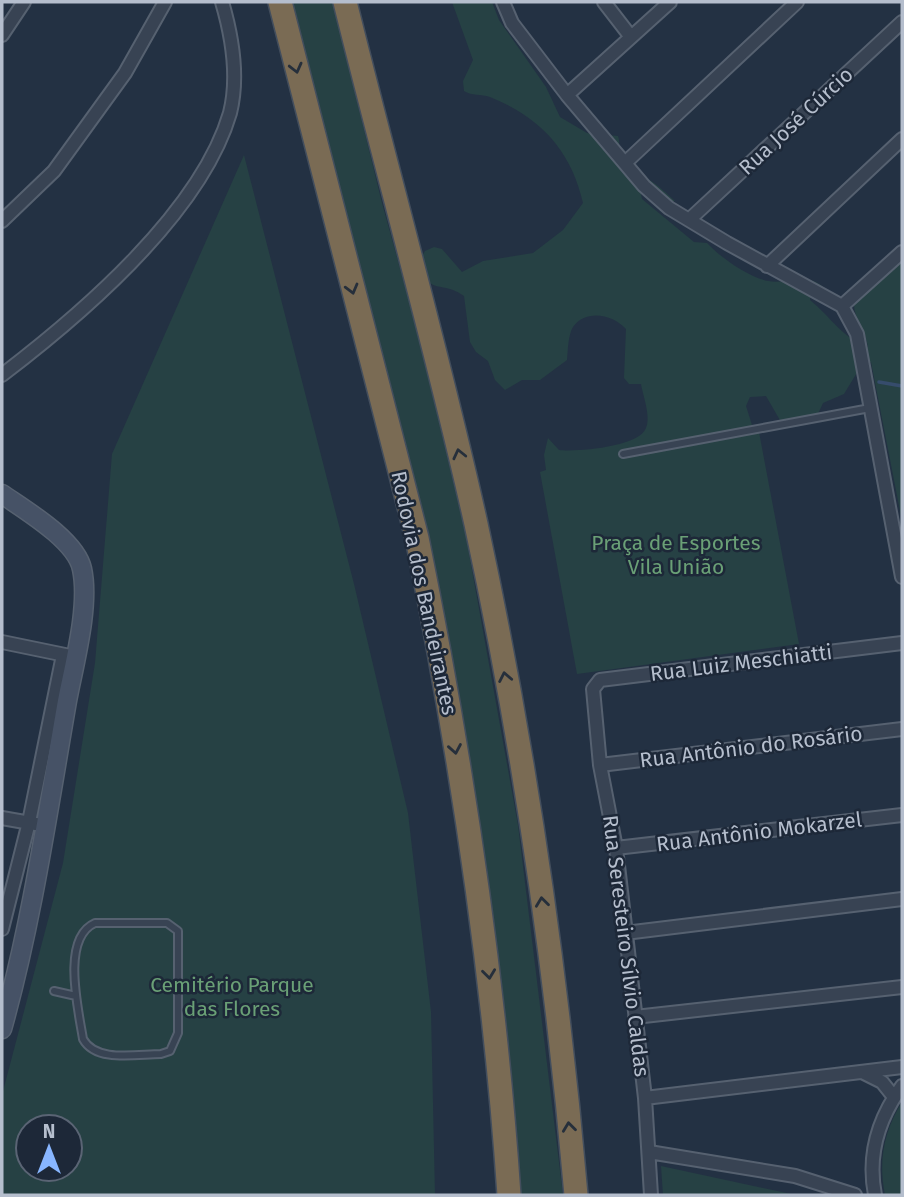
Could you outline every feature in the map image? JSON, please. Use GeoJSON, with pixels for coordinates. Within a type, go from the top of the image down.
{"type":"FeatureCollection","features":[{"type":"Feature","properties":{"kind":"highway","name":"Rodovia dos Bandeirantes"},"geometry":{"type":"LineString","coordinates":[[280,2],[416,538],[432,614],[478,892],[503,1094],[509,1195]]}},
{"type":"Feature","properties":{"kind":"highway"},"geometry":{"type":"LineString","coordinates":[[345,2],[476,525],[541,892],[576,1195]]}},
{"type":"Feature","properties":{"kind":"main road"},"geometry":{"type":"LineString","coordinates":[[2,494],[71,548],[82,568],[83,590],[37,825],[14,986],[2,1029]]}},
{"type":"Feature","properties":{"kind":"street"},"geometry":{"type":"LineString","coordinates":[[2,35],[24,2]]}},
{"type":"Feature","properties":{"kind":"street"},"geometry":{"type":"LineString","coordinates":[[2,221],[54,171],[125,73],[165,2]]}},
{"type":"Feature","properties":{"kind":"street"},"geometry":{"type":"LineString","coordinates":[[2,376],[70,323],[96,296],[174,212],[214,155],[230,112],[234,88],[229,26],[222,2]]}},
{"type":"Feature","properties":{"kind":"street"},"geometry":{"type":"LineString","coordinates":[[503,2],[512,23],[567,95],[625,163],[669,208],[767,266],[842,306],[857,334],[902,578]]}},
{"type":"Feature","properties":{"kind":"street"},"geometry":{"type":"LineString","coordinates":[[604,2],[631,37]]}},
{"type":"Feature","properties":{"kind":"street"},"geometry":{"type":"LineString","coordinates":[[567,95],[670,2]]}},
{"type":"Feature","properties":{"kind":"street"},"geometry":{"type":"LineString","coordinates":[[625,163],[797,2]]}},
{"type":"Feature","properties":{"kind":"street","name":"Rua José Cúrcio"},"geometry":{"type":"LineString","coordinates":[[690,219],[902,22]]}},
{"type":"Feature","properties":{"kind":"street"},"geometry":{"type":"LineString","coordinates":[[767,266],[902,139]]}},
{"type":"Feature","properties":{"kind":"street"},"geometry":{"type":"LineString","coordinates":[[842,306],[902,251]]}},
{"type":"Feature","properties":{"kind":"street"},"geometry":{"type":"LineString","coordinates":[[2,642],[69,656]]}},
{"type":"Feature","properties":{"kind":"street","name":"Rua Luiz Meschiatti"},"geometry":{"type":"LineString","coordinates":[[591,697],[600,680],[902,643]]}},
{"type":"Feature","properties":{"kind":"street","name":"Rua Seresteiro Sílvio Caldas"},"geometry":{"type":"LineString","coordinates":[[591,697],[600,765],[616,848],[645,1098],[651,1195]]}},
{"type":"Feature","properties":{"kind":"street","name":"Rua Antônio do Rosário"},"geometry":{"type":"LineString","coordinates":[[600,765],[902,729]]}},
{"type":"Feature","properties":{"kind":"street","name":"Rua Antônio Mokarzel"},"geometry":{"type":"LineString","coordinates":[[616,848],[902,815]]}},
{"type":"Feature","properties":{"kind":"street"},"geometry":{"type":"LineString","coordinates":[[2,818],[37,825],[2,929]]}},
{"type":"Feature","properties":{"kind":"street"},"geometry":{"type":"LineString","coordinates":[[625,933],[902,899]]}},
{"type":"Feature","properties":{"kind":"street"},"geometry":{"type":"LineString","coordinates":[[635,1017],[902,987]]}},
{"type":"Feature","properties":{"kind":"street"},"geometry":{"type":"LineString","coordinates":[[645,1098],[902,1067]]}},
{"type":"Feature","properties":{"kind":"street"},"geometry":{"type":"LineString","coordinates":[[860,1071],[882,1082],[894,1097]]}},
{"type":"Feature","properties":{"kind":"street"},"geometry":{"type":"LineString","coordinates":[[875,1195],[873,1166],[876,1130],[902,1086]]}},
{"type":"Feature","properties":{"kind":"street"},"geometry":{"type":"LineString","coordinates":[[649,1152],[794,1176],[855,1195]]}},
{"type":"Feature","properties":{"kind":"lane"},"geometry":{"type":"LineString","coordinates":[[623,454],[870,408]]}},
{"type":"Feature","properties":{"kind":"lane"},"geometry":{"type":"LineString","coordinates":[[95,923],[167,923],[177,931],[178,1033],[170,1051],[161,1054],[98,1054],[88,1049],[83,1039],[76,996],[74,972],[79,936],[84,928],[95,923]]}},
{"type":"Feature","properties":{"kind":"lane"},"geometry":{"type":"LineString","coordinates":[[54,991],[76,996]]}},
{"type":"Feature","properties":{"kind":"green space"},"geometry":{"type":"Polygon","coordinates":[[[291,2],[333,2],[382,203],[418,333],[465,531],[518,825],[563,1195],[521,1195],[513,1104],[479,830],[291,2]]]}},
{"type":"Feature","properties":{"kind":"green space","name":"Praça de Esportes Vila União"},"geometry":{"type":"Polygon","coordinates":[[[452,2],[492,2],[499,20],[546,87],[560,117],[587,133],[618,136],[616,160],[623,173],[648,179],[675,201],[645,194],[641,194],[642,199],[694,242],[707,243],[743,271],[768,281],[806,280],[820,284],[826,290],[811,293],[810,300],[859,343],[868,347],[855,314],[854,303],[902,260],[902,521],[871,362],[858,371],[844,394],[823,403],[817,416],[781,422],[766,396],[750,397],[746,406],[752,425],[721,439],[759,432],[799,644],[577,674],[540,472],[546,470],[544,455],[548,438],[559,450],[593,449],[620,444],[632,440],[646,428],[646,406],[641,384],[629,384],[624,378],[626,329],[621,324],[607,317],[585,317],[573,327],[570,334],[567,360],[540,380],[522,380],[505,390],[495,380],[488,361],[476,352],[470,342],[464,296],[436,286],[426,279],[420,259],[425,251],[434,247],[442,249],[462,272],[483,261],[533,253],[563,230],[583,203],[578,184],[561,151],[538,125],[508,105],[490,97],[464,91],[463,81],[473,60],[452,2]]]}},
{"type":"Feature","properties":{"kind":"green space","name":"Cemitério Parque das Flores"},"geometry":{"type":"Polygon","coordinates":[[[244,155],[354,584],[408,813],[431,1012],[435,1195],[2,1195],[2,1095],[63,863],[95,663],[112,454],[244,155]]]}},
{"type":"Feature","properties":{"kind":"green space"},"geometry":{"type":"Polygon","coordinates":[[[902,1102],[902,1195],[885,1195],[882,1170],[884,1147],[902,1102]]]}},
{"type":"Feature","properties":{"kind":"green space"},"geometry":{"type":"Polygon","coordinates":[[[661,1166],[796,1195],[663,1195],[661,1166]]]}},
{"type":"Feature","properties":{"kind":"waterway"},"geometry":{"type":"LineString","coordinates":[[879,382],[902,386]]}}]}
